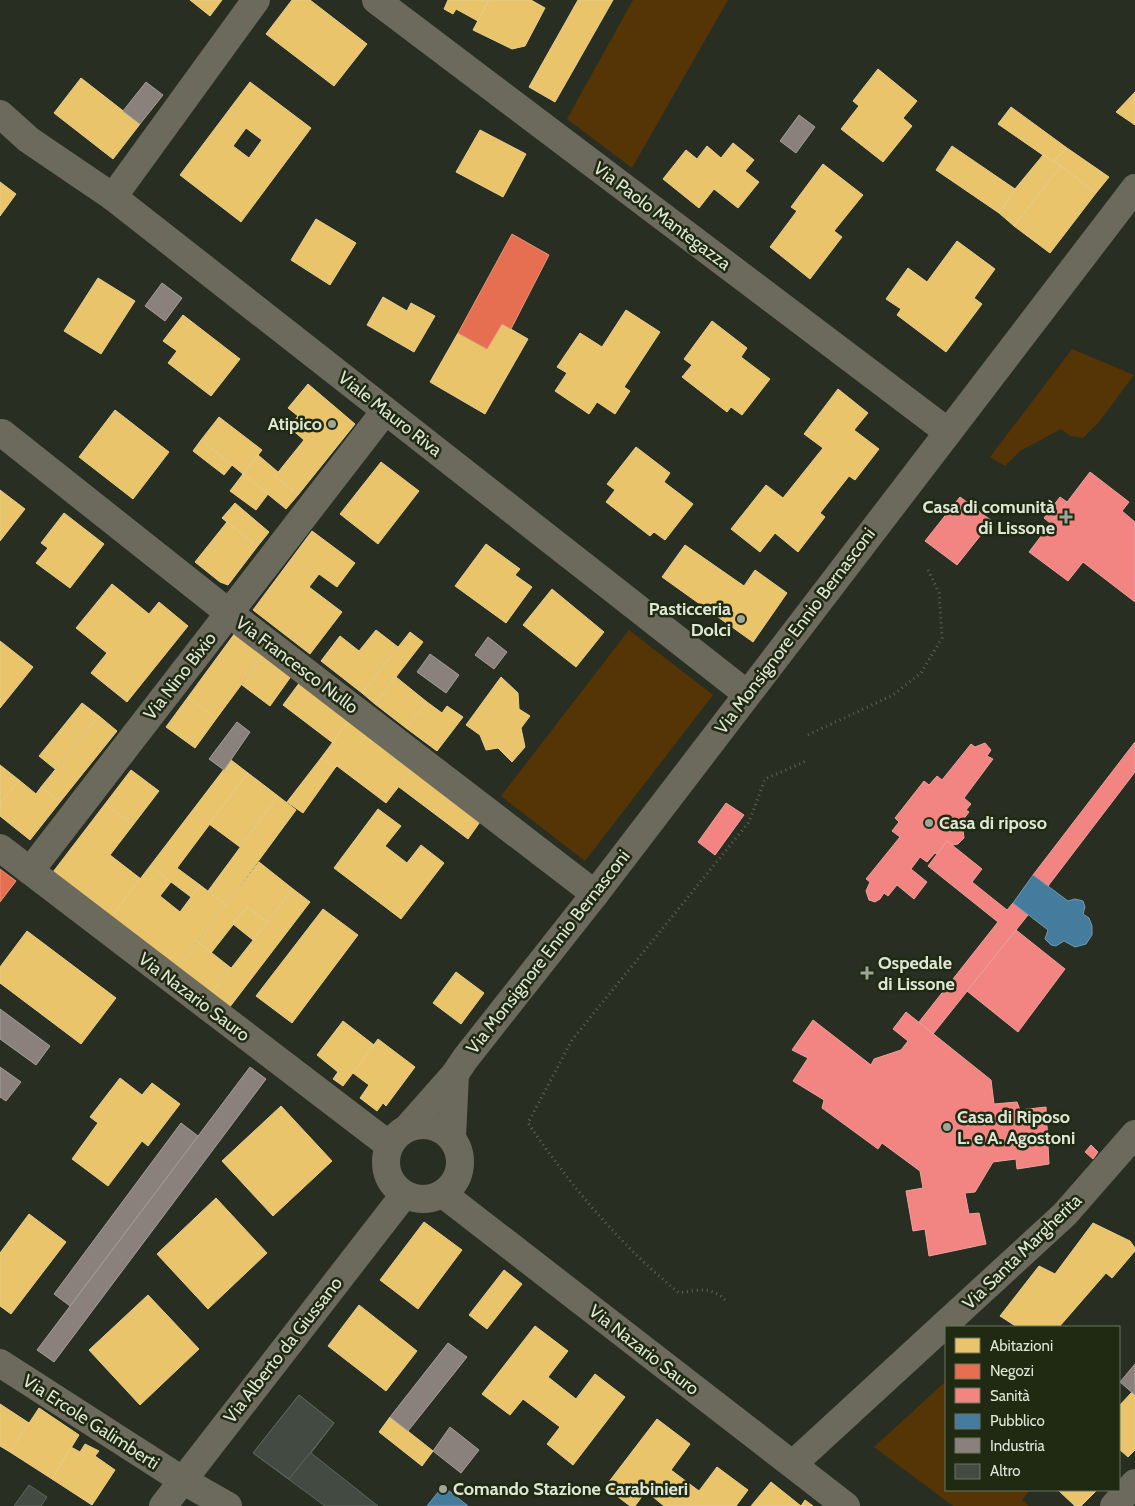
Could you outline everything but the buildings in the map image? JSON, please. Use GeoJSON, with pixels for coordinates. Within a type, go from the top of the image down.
{"type":"FeatureCollection","features":[{"type":"Feature","properties":{"kind":"street"},"geometry":{"type":"LineString","coordinates":[[114,197],[256,0]]}},
{"type":"Feature","properties":{"kind":"street","name":"Via Paolo Mantegazza"},"geometry":{"type":"LineString","coordinates":[[376,0],[948,432]]}},
{"type":"Feature","properties":{"kind":"street","name":"Viale Mauro Riva"},"geometry":{"type":"LineString","coordinates":[[0,114],[29,140],[114,197],[747,694]]}},
{"type":"Feature","properties":{"kind":"street","name":"Viale Mauro Riva"},"geometry":{"type":"LineString","coordinates":[[0,129],[29,140]]}},
{"type":"Feature","properties":{"kind":"street","name":"Via Monsignore Ennio Bernasconi"},"geometry":{"type":"LineString","coordinates":[[409,1126],[455,1074],[595,894],[1135,188]]}},
{"type":"Feature","properties":{"kind":"street","name":"Via Nino Bixio"},"geometry":{"type":"LineString","coordinates":[[30,870],[385,411]]}},
{"type":"Feature","properties":{"kind":"street","name":"Via Francesco Nullo"},"geometry":{"type":"LineString","coordinates":[[2,434],[228,612],[595,894]]}},
{"type":"Feature","properties":{"kind":"street","name":"Via Nazario Sauro"},"geometry":{"type":"LineString","coordinates":[[0,848],[389,1145]]}},
{"type":"Feature","properties":{"kind":"street"},"geometry":{"type":"LineString","coordinates":[[452,1137],[455,1074]]}},
{"type":"Feature","properties":{"kind":"street"},"geometry":{"type":"LineString","coordinates":[[419,1124],[432,1125],[441,1129],[452,1137],[458,1149],[461,1162],[458,1175],[453,1185],[443,1194],[430,1199],[416,1199],[404,1195],[394,1186],[388,1174],[386,1158],[389,1145],[398,1133],[409,1126],[419,1124]]}},
{"type":"Feature","properties":{"kind":"street","name":"Via Santa Margherita"},"geometry":{"type":"LineString","coordinates":[[792,1464],[1065,1214],[1135,1134]]}},
{"type":"Feature","properties":{"kind":"street","name":"Via Nazario Sauro"},"geometry":{"type":"LineString","coordinates":[[443,1194],[846,1506]]}},
{"type":"Feature","properties":{"kind":"street","name":"Via Alberto da Giussano"},"geometry":{"type":"LineString","coordinates":[[163,1506],[404,1195]]}},
{"type":"Feature","properties":{"kind":"street","name":"Via Ercole Galimberti"},"geometry":{"type":"LineString","coordinates":[[0,1363],[182,1480],[228,1506]]}},
{"type":"Feature","properties":{"kind":"street"},"geometry":{"type":"LineString","coordinates":[[1114,1506],[1135,1483]]}},
{"type":"Feature","properties":{"kind":"path"},"geometry":{"type":"LineString","coordinates":[[808,735],[893,696],[921,673],[942,638],[939,593],[928,570]]}},
{"type":"Feature","properties":{"kind":"path"},"geometry":{"type":"LineString","coordinates":[[725,1300],[719,1293],[705,1288],[679,1293],[655,1274],[589,1204],[528,1123],[572,1040],[749,822],[765,779],[806,761]]}},
{"type":"Feature","properties":{"kind":"shaded area"},"geometry":{"type":"Polygon","coordinates":[[[633,0],[728,0],[632,168],[567,119],[633,0]]]}},
{"type":"Feature","properties":{"kind":"shaded area"},"geometry":{"type":"Polygon","coordinates":[[[1072,349],[1134,375],[1099,422],[1083,438],[1070,436],[1061,429],[1020,451],[1005,466],[990,457],[1072,349]]]}},
{"type":"Feature","properties":{"kind":"shaded area"},"geometry":{"type":"Polygon","coordinates":[[[629,630],[713,695],[585,861],[501,796],[629,630]]]}},
{"type":"Feature","properties":{"kind":"shaded area"},"geometry":{"type":"Polygon","coordinates":[[[945,1382],[945,1491],[1029,1491],[1022,1500],[1029,1506],[953,1506],[874,1447],[945,1382]]]}},
{"type":"Feature","properties":{"kind":"place","name":"Atipico"},"geometry":{"type":"Point","coordinates":[332,424]}},
{"type":"Feature","properties":{"kind":"place","name":"Casa di comunità di Lissone"},"geometry":{"type":"Point","coordinates":[1066,517]}},
{"type":"Feature","properties":{"kind":"place","name":"Pasticceria Dolci"},"geometry":{"type":"Point","coordinates":[741,619]}},
{"type":"Feature","properties":{"kind":"place","name":"Casa di riposo"},"geometry":{"type":"Point","coordinates":[929,823]}},
{"type":"Feature","properties":{"kind":"place","name":"Ospedale di Lissone"},"geometry":{"type":"Point","coordinates":[867,973]}},
{"type":"Feature","properties":{"kind":"place","name":"Casa di Riposo L. e A. Agostoni"},"geometry":{"type":"Point","coordinates":[947,1127]}},
{"type":"Feature","properties":{"kind":"place","name":"Comando Stazione Carabinieri"},"geometry":{"type":"Point","coordinates":[443,1489]}}]}
